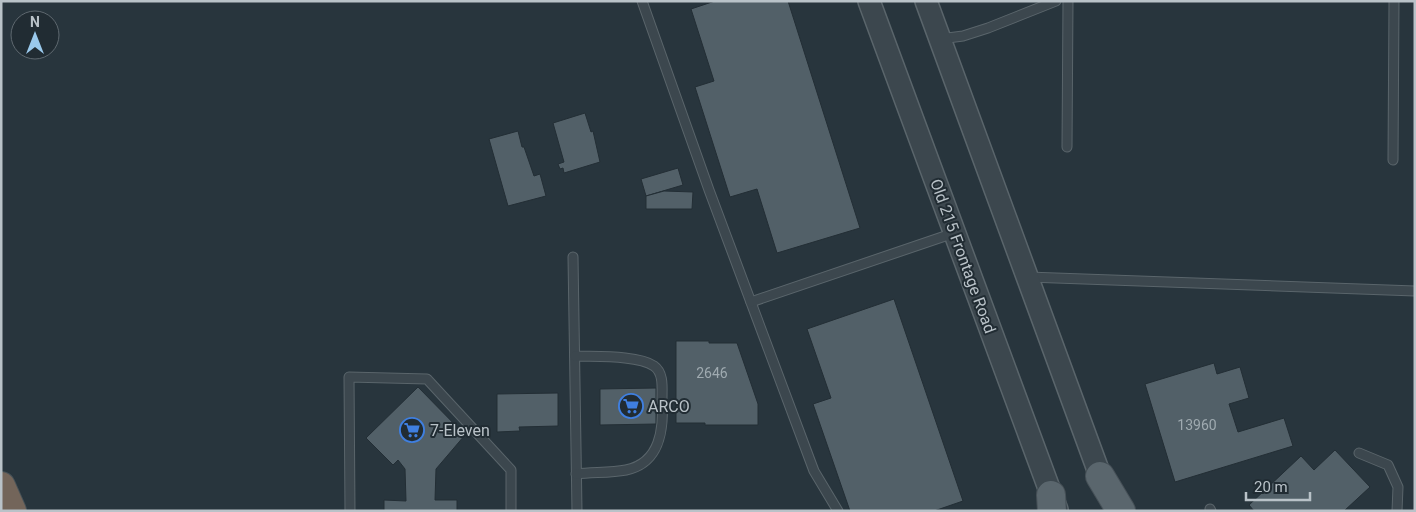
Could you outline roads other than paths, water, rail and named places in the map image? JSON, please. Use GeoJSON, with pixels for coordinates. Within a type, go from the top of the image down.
{"type":"FeatureCollection","features":[{"type":"Feature","properties":{"kind":"highway"},"geometry":{"type":"LineString","coordinates":[[1,486],[12,511]]}},
{"type":"Feature","properties":{"kind":"main road"},"geometry":{"type":"LineString","coordinates":[[1100,476],[1120,511]]}},
{"type":"Feature","properties":{"kind":"street","name":"Old 215 Frontage Road"},"geometry":{"type":"LineString","coordinates":[[870,1],[1053,506]]}},
{"type":"Feature","properties":{"kind":"street"},"geometry":{"type":"LineString","coordinates":[[926,1],[1112,511]]}},
{"type":"Feature","properties":{"kind":"lane"},"geometry":{"type":"LineString","coordinates":[[642,1],[709,190],[814,471],[838,511]]}},
{"type":"Feature","properties":{"kind":"lane"},"geometry":{"type":"LineString","coordinates":[[940,39],[963,36],[988,28],[1056,1]]}},
{"type":"Feature","properties":{"kind":"lane"},"geometry":{"type":"LineString","coordinates":[[1067,147],[1068,1]]}},
{"type":"Feature","properties":{"kind":"lane"},"geometry":{"type":"LineString","coordinates":[[1393,160],[1394,1]]}},
{"type":"Feature","properties":{"kind":"lane"},"geometry":{"type":"LineString","coordinates":[[751,302],[954,232]]}},
{"type":"Feature","properties":{"kind":"lane"},"geometry":{"type":"LineString","coordinates":[[573,257],[577,511]]}},
{"type":"Feature","properties":{"kind":"lane"},"geometry":{"type":"LineString","coordinates":[[1028,277],[1415,291]]}},
{"type":"Feature","properties":{"kind":"lane"},"geometry":{"type":"LineString","coordinates":[[575,356],[639,360],[656,367],[661,375],[664,420],[660,438],[653,455],[640,465],[626,470],[576,474]]}},
{"type":"Feature","properties":{"kind":"lane"},"geometry":{"type":"LineString","coordinates":[[350,511],[349,377],[427,379],[511,470],[511,511]]}},
{"type":"Feature","properties":{"kind":"lane"},"geometry":{"type":"LineString","coordinates":[[1359,454],[1388,465],[1398,487],[1397,511]]}},
{"type":"Feature","properties":{"kind":"place","name":"ARCO"},"geometry":{"type":"Point","coordinates":[631,406]}},
{"type":"Feature","properties":{"kind":"place","name":"7-Eleven"},"geometry":{"type":"Point","coordinates":[412,430]}}]}
